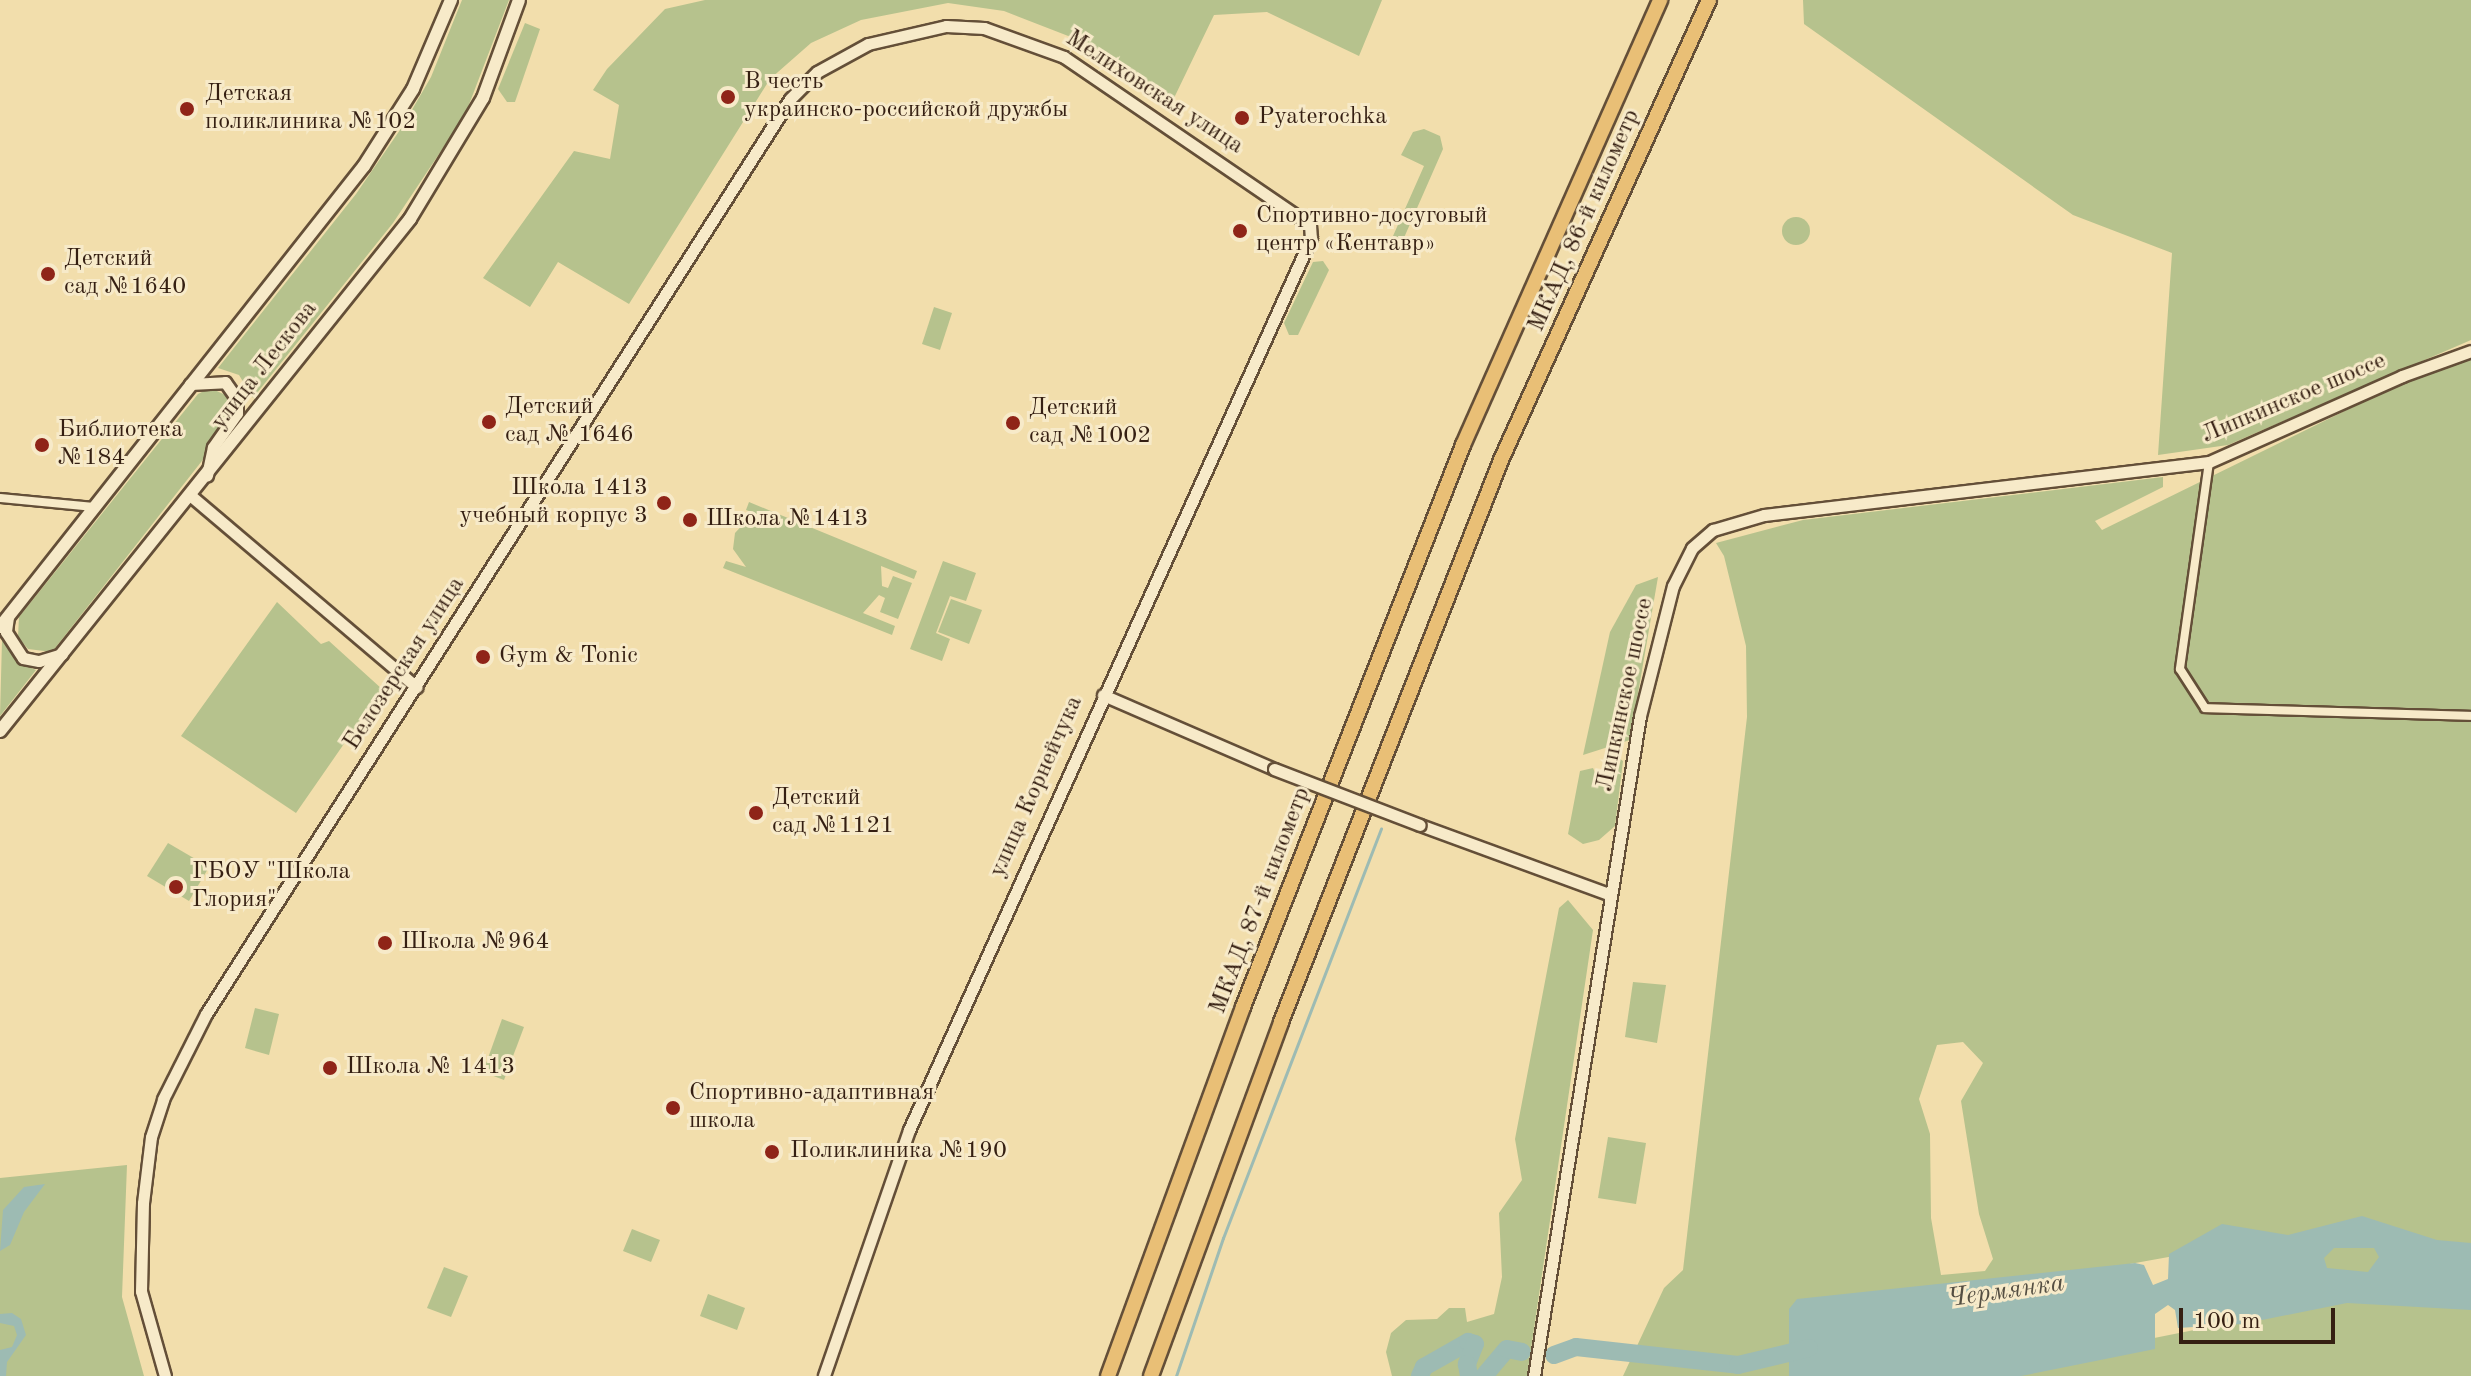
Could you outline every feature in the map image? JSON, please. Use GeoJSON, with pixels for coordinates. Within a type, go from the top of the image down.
{"type":"FeatureCollection","features":[{"type":"Feature","properties":{"kind":"highway","name":"МКАД, 86-й километр"},"geometry":{"type":"LineString","coordinates":[[1463,445],[1660,0]]}},
{"type":"Feature","properties":{"kind":"highway","name":"МКАД, 86-й километр"},"geometry":{"type":"LineString","coordinates":[[1151,1376],[1281,1022],[1501,460],[1709,0]]}},
{"type":"Feature","properties":{"kind":"highway","name":"МКАД, 87-й километр"},"geometry":{"type":"LineString","coordinates":[[1108,1376],[1243,1007],[1463,445]]}},
{"type":"Feature","properties":{"kind":"main road","name":"улица Лескова"},"geometry":{"type":"LineString","coordinates":[[4,622],[364,166],[413,89],[451,0]]}},
{"type":"Feature","properties":{"kind":"main road","name":"улица Лескова"},"geometry":{"type":"LineString","coordinates":[[0,731],[207,475],[437,179],[483,98],[519,0]]}},
{"type":"Feature","properties":{"kind":"street","name":"Мелиховская улица"},"geometry":{"type":"LineString","coordinates":[[868,44],[946,26],[1006,33],[1064,57],[1310,225]]}},
{"type":"Feature","properties":{"kind":"street","name":"Белозерская улица"},"geometry":{"type":"LineString","coordinates":[[165,1376],[145,1312],[139,1270],[151,1137],[163,1099],[206,1014],[416,687],[758,142],[817,72],[868,44]]}},
{"type":"Feature","properties":{"kind":"street","name":"улица Корнейчука"},"geometry":{"type":"LineString","coordinates":[[824,1376],[909,1130],[1311,238],[1310,225]]}},
{"type":"Feature","properties":{"kind":"street","name":"Липкинское шоссе"},"geometry":{"type":"LineString","coordinates":[[1534,1376],[1609,894],[1653,651],[1682,562],[1705,535],[1736,522],[1791,510],[2209,462],[2402,376],[2471,351]]}},
{"type":"Feature","properties":{"kind":"street"},"geometry":{"type":"LineString","coordinates":[[190,384],[225,382],[237,399],[237,413],[213,447],[207,475]]}},
{"type":"Feature","properties":{"kind":"street"},"geometry":{"type":"LineString","coordinates":[[2209,462],[2180,669],[2205,708],[2471,716]]}},
{"type":"Feature","properties":{"kind":"street"},"geometry":{"type":"LineString","coordinates":[[190,495],[416,687]]}},
{"type":"Feature","properties":{"kind":"street"},"geometry":{"type":"LineString","coordinates":[[0,498],[93,507]]}},
{"type":"Feature","properties":{"kind":"street"},"geometry":{"type":"LineString","coordinates":[[4,622],[6,632],[23,658],[39,661],[63,654]]}},
{"type":"Feature","properties":{"kind":"street"},"geometry":{"type":"LineString","coordinates":[[1103,695],[1274,769],[1609,894]]}},
{"type":"Feature","properties":{"kind":"green space"},"geometry":{"type":"Polygon","coordinates":[[[462,0],[509,0],[465,115],[393,223],[253,398],[239,375],[218,368],[356,194],[402,127],[431,77],[462,0]]]}},
{"type":"Feature","properties":{"kind":"green space"},"geometry":{"type":"Polygon","coordinates":[[[705,0],[1382,0],[1359,56],[1267,12],[1214,15],[1174,98],[1076,39],[1004,11],[948,3],[861,20],[811,43],[770,79],[629,304],[558,262],[530,307],[483,278],[574,151],[610,159],[619,105],[593,90],[607,69],[665,9],[705,0]]]}},
{"type":"Feature","properties":{"kind":"green space"},"geometry":{"type":"Polygon","coordinates":[[[1803,0],[2471,0],[2471,340],[2228,445],[2158,455],[2172,253],[2073,215],[1804,24],[1803,0]]]}},
{"type":"Feature","properties":{"kind":"green space"},"geometry":{"type":"Polygon","coordinates":[[[525,23],[540,29],[515,102],[507,102],[498,89],[525,23]]]}},
{"type":"Feature","properties":{"kind":"green space"},"geometry":{"type":"Polygon","coordinates":[[[1424,129],[1440,136],[1443,149],[1403,240],[1393,236],[1424,166],[1401,155],[1413,132],[1424,129]]]}},
{"type":"Feature","properties":{"kind":"green space"},"geometry":{"type":"Polygon","coordinates":[[[1796,217],[1806,221],[1810,231],[1806,241],[1796,245],[1786,241],[1782,231],[1786,221],[1796,217]]]}},
{"type":"Feature","properties":{"kind":"green space"},"geometry":{"type":"Polygon","coordinates":[[[1323,261],[1329,270],[1298,335],[1289,335],[1284,323],[1313,262],[1323,261]]]}},
{"type":"Feature","properties":{"kind":"green space"},"geometry":{"type":"Polygon","coordinates":[[[934,307],[952,313],[940,350],[922,344],[934,307]]]}},
{"type":"Feature","properties":{"kind":"green space"},"geometry":{"type":"Polygon","coordinates":[[[2471,357],[2471,1245],[2285,1236],[2102,1269],[1876,1296],[1793,1376],[1623,1376],[1664,1288],[1683,1270],[1747,717],[1746,646],[1724,556],[1716,543],[1803,520],[2163,477],[2163,487],[2095,521],[2102,530],[2404,382],[2471,357]],[[1963,1042],[1937,1045],[1919,1099],[1930,1134],[1931,1218],[1941,1275],[1985,1271],[1993,1259],[1979,1214],[1961,1101],[1983,1063],[1963,1042]]]}},
{"type":"Feature","properties":{"kind":"green space"},"geometry":{"type":"Polygon","coordinates":[[[210,388],[230,397],[234,411],[205,457],[52,652],[28,649],[18,637],[19,617],[198,394],[210,388]]]}},
{"type":"Feature","properties":{"kind":"green space"},"geometry":{"type":"Polygon","coordinates":[[[749,502],[917,571],[914,579],[881,566],[882,586],[888,588],[893,576],[912,583],[898,619],[880,612],[885,598],[879,595],[863,613],[895,626],[892,635],[723,568],[726,561],[746,567],[733,549],[735,533],[748,519],[765,517],[746,510],[749,502]]]}},
{"type":"Feature","properties":{"kind":"green space"},"geometry":{"type":"Polygon","coordinates":[[[943,561],[976,573],[966,601],[950,596],[936,633],[950,639],[942,661],[910,649],[943,561]]]}},
{"type":"Feature","properties":{"kind":"green space"},"geometry":{"type":"Polygon","coordinates":[[[1658,577],[1630,740],[1583,755],[1610,632],[1636,585],[1658,577]]]}},
{"type":"Feature","properties":{"kind":"green space"},"geometry":{"type":"Polygon","coordinates":[[[951,599],[982,610],[969,644],[938,632],[951,599]]]}},
{"type":"Feature","properties":{"kind":"green space"},"geometry":{"type":"Polygon","coordinates":[[[277,602],[321,644],[329,641],[382,689],[296,813],[181,736],[277,602]]]}},
{"type":"Feature","properties":{"kind":"green space"},"geometry":{"type":"Polygon","coordinates":[[[2,640],[17,662],[36,670],[0,716],[2,640]]]}},
{"type":"Feature","properties":{"kind":"green space"},"geometry":{"type":"Polygon","coordinates":[[[1616,756],[1623,761],[1615,826],[1599,840],[1583,844],[1568,834],[1580,771],[1593,768],[1598,779],[1608,781],[1616,756]]]}},
{"type":"Feature","properties":{"kind":"green space"},"geometry":{"type":"Polygon","coordinates":[[[168,843],[209,867],[189,901],[147,876],[168,843]]]}},
{"type":"Feature","properties":{"kind":"green space"},"geometry":{"type":"Polygon","coordinates":[[[1568,900],[1593,930],[1527,1376],[1392,1376],[1386,1352],[1391,1333],[1406,1320],[1437,1319],[1449,1308],[1465,1308],[1467,1322],[1494,1314],[1502,1277],[1499,1213],[1522,1180],[1515,1139],[1559,908],[1568,900]]]}},
{"type":"Feature","properties":{"kind":"green space"},"geometry":{"type":"Polygon","coordinates":[[[1633,982],[1666,985],[1657,1043],[1625,1037],[1633,982]]]}},
{"type":"Feature","properties":{"kind":"green space"},"geometry":{"type":"Polygon","coordinates":[[[255,1008],[279,1014],[269,1055],[245,1048],[255,1008]]]}},
{"type":"Feature","properties":{"kind":"green space"},"geometry":{"type":"Polygon","coordinates":[[[502,1019],[524,1027],[504,1080],[483,1072],[502,1019]]]}},
{"type":"Feature","properties":{"kind":"green space"},"geometry":{"type":"Polygon","coordinates":[[[1608,1137],[1646,1143],[1636,1204],[1598,1198],[1608,1137]]]}},
{"type":"Feature","properties":{"kind":"green space"},"geometry":{"type":"Polygon","coordinates":[[[127,1165],[122,1297],[144,1376],[0,1376],[0,1178],[127,1165]]]}},
{"type":"Feature","properties":{"kind":"green space"},"geometry":{"type":"Polygon","coordinates":[[[632,1229],[660,1240],[651,1262],[623,1251],[632,1229]]]}},
{"type":"Feature","properties":{"kind":"green space"},"geometry":{"type":"Polygon","coordinates":[[[2335,1243],[2379,1243],[2387,1251],[2373,1279],[2324,1272],[2321,1252],[2335,1243]]]}},
{"type":"Feature","properties":{"kind":"green space"},"geometry":{"type":"Polygon","coordinates":[[[444,1267],[468,1276],[451,1317],[427,1308],[444,1267]]]}},
{"type":"Feature","properties":{"kind":"green space"},"geometry":{"type":"Polygon","coordinates":[[[708,1294],[745,1308],[737,1330],[700,1316],[708,1294]]]}},
{"type":"Feature","properties":{"kind":"green space"},"geometry":{"type":"Polygon","coordinates":[[[2471,1301],[2471,1376],[1965,1376],[2244,1320],[2262,1302],[2471,1301]]]}},
{"type":"Feature","properties":{"kind":"water"},"geometry":{"type":"Polygon","coordinates":[[[45,1184],[24,1212],[10,1245],[0,1251],[3,1210],[24,1187],[45,1184]]]}},
{"type":"Feature","properties":{"kind":"water"},"geometry":{"type":"Polygon","coordinates":[[[2362,1216],[2437,1240],[2471,1243],[2471,1310],[2347,1303],[2242,1324],[2178,1328],[2175,1310],[2168,1305],[2155,1314],[2155,1349],[2021,1376],[1789,1376],[1789,1309],[1797,1299],[2135,1263],[2144,1265],[2153,1285],[2168,1279],[2169,1254],[2222,1224],[2288,1235],[2362,1216]],[[2334,1248],[2324,1258],[2327,1268],[2368,1272],[2379,1257],[2374,1248],[2334,1248]]]}},
{"type":"Feature","properties":{"kind":"water"},"geometry":{"type":"Polygon","coordinates":[[[12,1313],[21,1319],[26,1335],[7,1362],[6,1376],[0,1376],[0,1350],[12,1347],[17,1335],[14,1326],[0,1323],[0,1314],[12,1313]]]}},
{"type":"Feature","properties":{"kind":"waterway"},"geometry":{"type":"LineString","coordinates":[[1176,1376],[1223,1238],[1381,828]]}},
{"type":"Feature","properties":{"kind":"waterway","name":"Чермянка"},"geometry":{"type":"LineString","coordinates":[[1420,1376],[1424,1367],[1468,1342],[1475,1344],[1467,1364],[1469,1376]]}},
{"type":"Feature","properties":{"kind":"waterway","name":"Чермянка"},"geometry":{"type":"LineString","coordinates":[[1554,1355],[1576,1347],[1738,1365],[1809,1348]]}},
{"type":"Feature","properties":{"kind":"waterway","name":"Чермянка"},"geometry":{"type":"LineString","coordinates":[[1484,1376],[1507,1349],[1522,1352]]}},
{"type":"Feature","properties":{"kind":"place","name":"В честь украинско-российской дружбы"},"geometry":{"type":"Point","coordinates":[728,97]}},
{"type":"Feature","properties":{"kind":"place","name":"Детская поликлиника №102"},"geometry":{"type":"Point","coordinates":[187,109]}},
{"type":"Feature","properties":{"kind":"place","name":"Pyaterochka"},"geometry":{"type":"Point","coordinates":[1242,118]}},
{"type":"Feature","properties":{"kind":"place","name":"Спортивно-досуговый центр «Кентавр»"},"geometry":{"type":"Point","coordinates":[1240,231]}},
{"type":"Feature","properties":{"kind":"place","name":"Детский сад №1640"},"geometry":{"type":"Point","coordinates":[48,274]}},
{"type":"Feature","properties":{"kind":"place","name":"Детский сад № 1646"},"geometry":{"type":"Point","coordinates":[489,422]}},
{"type":"Feature","properties":{"kind":"place","name":"Детский сад №1002"},"geometry":{"type":"Point","coordinates":[1013,423]}},
{"type":"Feature","properties":{"kind":"place","name":"Библиотека №184"},"geometry":{"type":"Point","coordinates":[42,445]}},
{"type":"Feature","properties":{"kind":"place","name":"Школа 1413 учебный корпус 3"},"geometry":{"type":"Point","coordinates":[664,503]}},
{"type":"Feature","properties":{"kind":"place","name":"Школа №1413"},"geometry":{"type":"Point","coordinates":[690,520]}},
{"type":"Feature","properties":{"kind":"place","name":"Gym & Tonic"},"geometry":{"type":"Point","coordinates":[483,657]}},
{"type":"Feature","properties":{"kind":"place","name":"Детский сад №1121"},"geometry":{"type":"Point","coordinates":[756,813]}},
{"type":"Feature","properties":{"kind":"place","name":"ГБОУ \"Школа Глория\""},"geometry":{"type":"Point","coordinates":[176,887]}},
{"type":"Feature","properties":{"kind":"place","name":"Школа №964"},"geometry":{"type":"Point","coordinates":[385,943]}},
{"type":"Feature","properties":{"kind":"place","name":"Школа № 1413"},"geometry":{"type":"Point","coordinates":[330,1068]}},
{"type":"Feature","properties":{"kind":"place","name":"Спортивно-адаптивная школа"},"geometry":{"type":"Point","coordinates":[673,1108]}},
{"type":"Feature","properties":{"kind":"place","name":"Поликлиника №190"},"geometry":{"type":"Point","coordinates":[772,1152]}}]}
